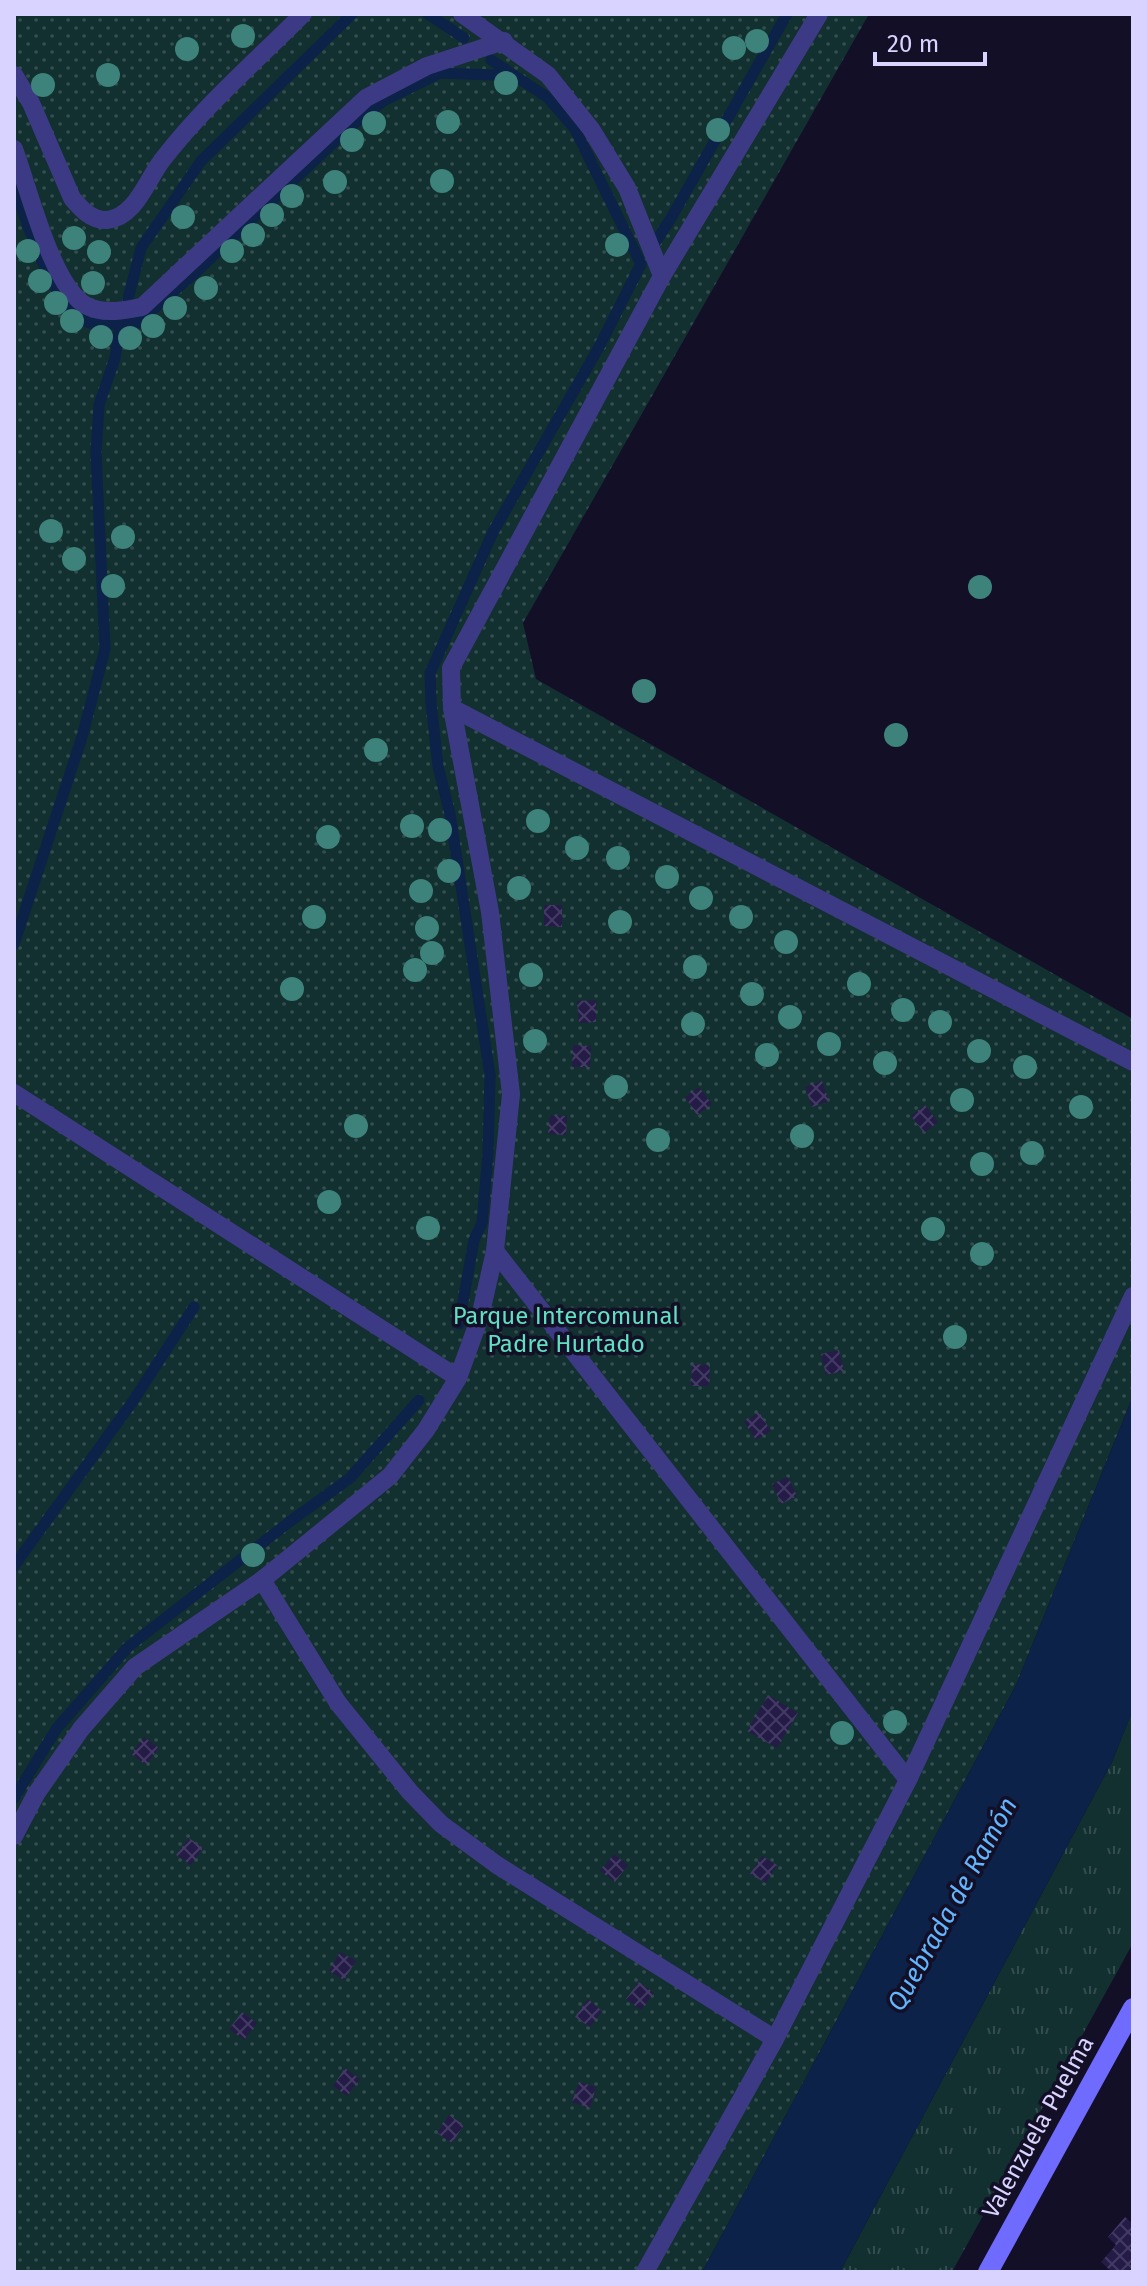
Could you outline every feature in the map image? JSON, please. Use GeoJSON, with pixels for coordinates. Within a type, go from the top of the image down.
{"type":"FeatureCollection","features":[{"type":"Feature","properties":{"kind":"main road","name":"Valenzuela Puelma"},"geometry":{"type":"LineString","coordinates":[[988,2272],[1133,2008]]}},
{"type":"Feature","properties":{"kind":"lane"},"geometry":{"type":"LineString","coordinates":[[14,75],[31,103],[72,198],[82,210],[95,218],[108,220],[128,211],[162,159],[303,14]]}},
{"type":"Feature","properties":{"kind":"lane"},"geometry":{"type":"LineString","coordinates":[[462,14],[548,75],[591,129],[627,188],[659,267]]}},
{"type":"Feature","properties":{"kind":"lane"},"geometry":{"type":"LineString","coordinates":[[14,1836],[36,1794],[81,1729],[135,1667],[262,1580],[390,1476],[426,1430],[458,1378],[480,1317],[495,1251],[511,1094],[490,912],[452,708],[451,668],[659,267],[819,14]]}},
{"type":"Feature","properties":{"kind":"lane"},"geometry":{"type":"LineString","coordinates":[[14,149],[41,228],[66,286],[85,305],[110,313],[142,307],[366,98],[427,66],[504,41]]}},
{"type":"Feature","properties":{"kind":"lane"},"geometry":{"type":"LineString","coordinates":[[452,708],[1133,1062]]}},
{"type":"Feature","properties":{"kind":"lane"},"geometry":{"type":"LineString","coordinates":[[14,1093],[458,1378]]}},
{"type":"Feature","properties":{"kind":"lane"},"geometry":{"type":"LineString","coordinates":[[495,1251],[908,1780]]}},
{"type":"Feature","properties":{"kind":"lane"},"geometry":{"type":"LineString","coordinates":[[645,2272],[775,2039],[908,1780],[1133,1296]]}},
{"type":"Feature","properties":{"kind":"lane"},"geometry":{"type":"LineString","coordinates":[[262,1580],[338,1703],[410,1792],[441,1824],[497,1865],[775,2039]]}},
{"type":"Feature","properties":{"kind":"green space","name":"Parque Intercomunal Padre Hurtado"},"geometry":{"type":"Polygon","coordinates":[[[14,14],[869,14],[523,623],[536,679],[1133,1019],[1133,1396],[1016,1685],[702,2272],[14,2272],[14,14]]]}},
{"type":"Feature","properties":{"kind":"green space"},"geometry":{"type":"Polygon","coordinates":[[[1133,1709],[1133,1943],[952,2272],[840,2272],[1112,1762],[1133,1709]]]}},
{"type":"Feature","properties":{"kind":"water","name":"Quebrada de Ramón"},"geometry":{"type":"Polygon","coordinates":[[[1133,1396],[1133,1709],[1112,1762],[840,2272],[702,2272],[1016,1685],[1133,1396]]]}},
{"type":"Feature","properties":{"kind":"building"},"geometry":{"type":"Polygon","coordinates":[[[544,905],[562,905],[562,927],[544,926],[544,905]]]}},
{"type":"Feature","properties":{"kind":"building"},"geometry":{"type":"Polygon","coordinates":[[[596,1000],[596,1022],[579,1023],[577,1001],[596,1000]]]}},
{"type":"Feature","properties":{"kind":"building"},"geometry":{"type":"Polygon","coordinates":[[[573,1045],[591,1046],[590,1067],[572,1067],[573,1045]]]}},
{"type":"Feature","properties":{"kind":"building"},"geometry":{"type":"Polygon","coordinates":[[[822,1081],[829,1101],[812,1107],[805,1087],[822,1081]]]}},
{"type":"Feature","properties":{"kind":"building"},"geometry":{"type":"Polygon","coordinates":[[[699,1087],[712,1104],[697,1115],[685,1097],[699,1087]]]}},
{"type":"Feature","properties":{"kind":"building"},"geometry":{"type":"Polygon","coordinates":[[[925,1105],[938,1122],[924,1133],[911,1116],[925,1105]]]}},
{"type":"Feature","properties":{"kind":"building"},"geometry":{"type":"Polygon","coordinates":[[[550,1115],[567,1116],[566,1135],[548,1134],[550,1115]]]}},
{"type":"Feature","properties":{"kind":"building"},"geometry":{"type":"Polygon","coordinates":[[[839,1350],[844,1371],[826,1375],[821,1354],[839,1350]]]}},
{"type":"Feature","properties":{"kind":"building"},"geometry":{"type":"Polygon","coordinates":[[[692,1364],[710,1365],[709,1386],[691,1386],[692,1364]]]}},
{"type":"Feature","properties":{"kind":"building"},"geometry":{"type":"Polygon","coordinates":[[[759,1412],[771,1431],[756,1440],[744,1422],[759,1412]]]}},
{"type":"Feature","properties":{"kind":"building"},"geometry":{"type":"Polygon","coordinates":[[[788,1477],[797,1496],[781,1504],[772,1484],[788,1477]]]}},
{"type":"Feature","properties":{"kind":"building"},"geometry":{"type":"Polygon","coordinates":[[[768,1695],[798,1713],[777,1748],[747,1731],[768,1695]]]}},
{"type":"Feature","properties":{"kind":"building"},"geometry":{"type":"Polygon","coordinates":[[[144,1737],[159,1748],[146,1765],[131,1754],[144,1737]]]}},
{"type":"Feature","properties":{"kind":"building"},"geometry":{"type":"Polygon","coordinates":[[[189,1838],[203,1848],[191,1865],[176,1855],[189,1838]]]}},
{"type":"Feature","properties":{"kind":"building"},"geometry":{"type":"Polygon","coordinates":[[[614,1854],[628,1865],[615,1882],[600,1871],[614,1854]]]}},
{"type":"Feature","properties":{"kind":"building"},"geometry":{"type":"Polygon","coordinates":[[[762,1856],[777,1865],[766,1883],[750,1874],[762,1856]]]}},
{"type":"Feature","properties":{"kind":"building"},"geometry":{"type":"Polygon","coordinates":[[[340,1952],[356,1961],[344,1980],[329,1971],[340,1952]]]}},
{"type":"Feature","properties":{"kind":"building"},"geometry":{"type":"Polygon","coordinates":[[[639,1982],[654,1993],[641,2010],[626,1999],[639,1982]]]}},
{"type":"Feature","properties":{"kind":"building"},"geometry":{"type":"Polygon","coordinates":[[[588,1999],[602,2011],[590,2027],[575,2017],[588,1999]]]}},
{"type":"Feature","properties":{"kind":"building"},"geometry":{"type":"Polygon","coordinates":[[[242,2012],[257,2023],[244,2040],[229,2029],[242,2012]]]}},
{"type":"Feature","properties":{"kind":"building"},"geometry":{"type":"Polygon","coordinates":[[[345,2068],[360,2079],[347,2096],[333,2086],[345,2068]]]}},
{"type":"Feature","properties":{"kind":"building"},"geometry":{"type":"Polygon","coordinates":[[[579,2082],[596,2087],[590,2108],[572,2102],[579,2082]]]}},
{"type":"Feature","properties":{"kind":"building"},"geometry":{"type":"Polygon","coordinates":[[[449,2115],[464,2125],[452,2143],[437,2133],[449,2115]]]}},
{"type":"Feature","properties":{"kind":"building"},"geometry":{"type":"Polygon","coordinates":[[[1125,2217],[1133,2224],[1133,2272],[1112,2272],[1101,2262],[1116,2245],[1108,2237],[1125,2217]]]}},
{"type":"Feature","properties":{"kind":"waterway"},"geometry":{"type":"LineString","coordinates":[[128,299],[141,248],[201,161],[352,14]]}},
{"type":"Feature","properties":{"kind":"waterway"},"geometry":{"type":"LineString","coordinates":[[428,14],[464,38]]}},
{"type":"Feature","properties":{"kind":"waterway"},"geometry":{"type":"LineString","coordinates":[[651,249],[787,14]]}},
{"type":"Feature","properties":{"kind":"waterway"},"geometry":{"type":"LineString","coordinates":[[459,1324],[474,1240],[482,1223],[490,1075],[450,814],[438,766],[430,673],[493,532],[599,347],[641,264],[575,129],[547,97],[491,60]]}},
{"type":"Feature","properties":{"kind":"waterway"},"geometry":{"type":"LineString","coordinates":[[14,186],[42,262],[63,301],[87,322],[105,325],[137,323],[350,127],[385,100],[440,73],[494,75],[505,69]]}},
{"type":"Feature","properties":{"kind":"waterway"},"geometry":{"type":"LineString","coordinates":[[14,944],[82,737],[105,649],[96,453],[99,405],[115,358],[121,320]]}},
{"type":"Feature","properties":{"kind":"waterway"},"geometry":{"type":"LineString","coordinates":[[14,1566],[133,1401],[194,1307]]}},
{"type":"Feature","properties":{"kind":"waterway"},"geometry":{"type":"LineString","coordinates":[[14,1798],[57,1728],[128,1647],[350,1478],[419,1400]]}}]}
